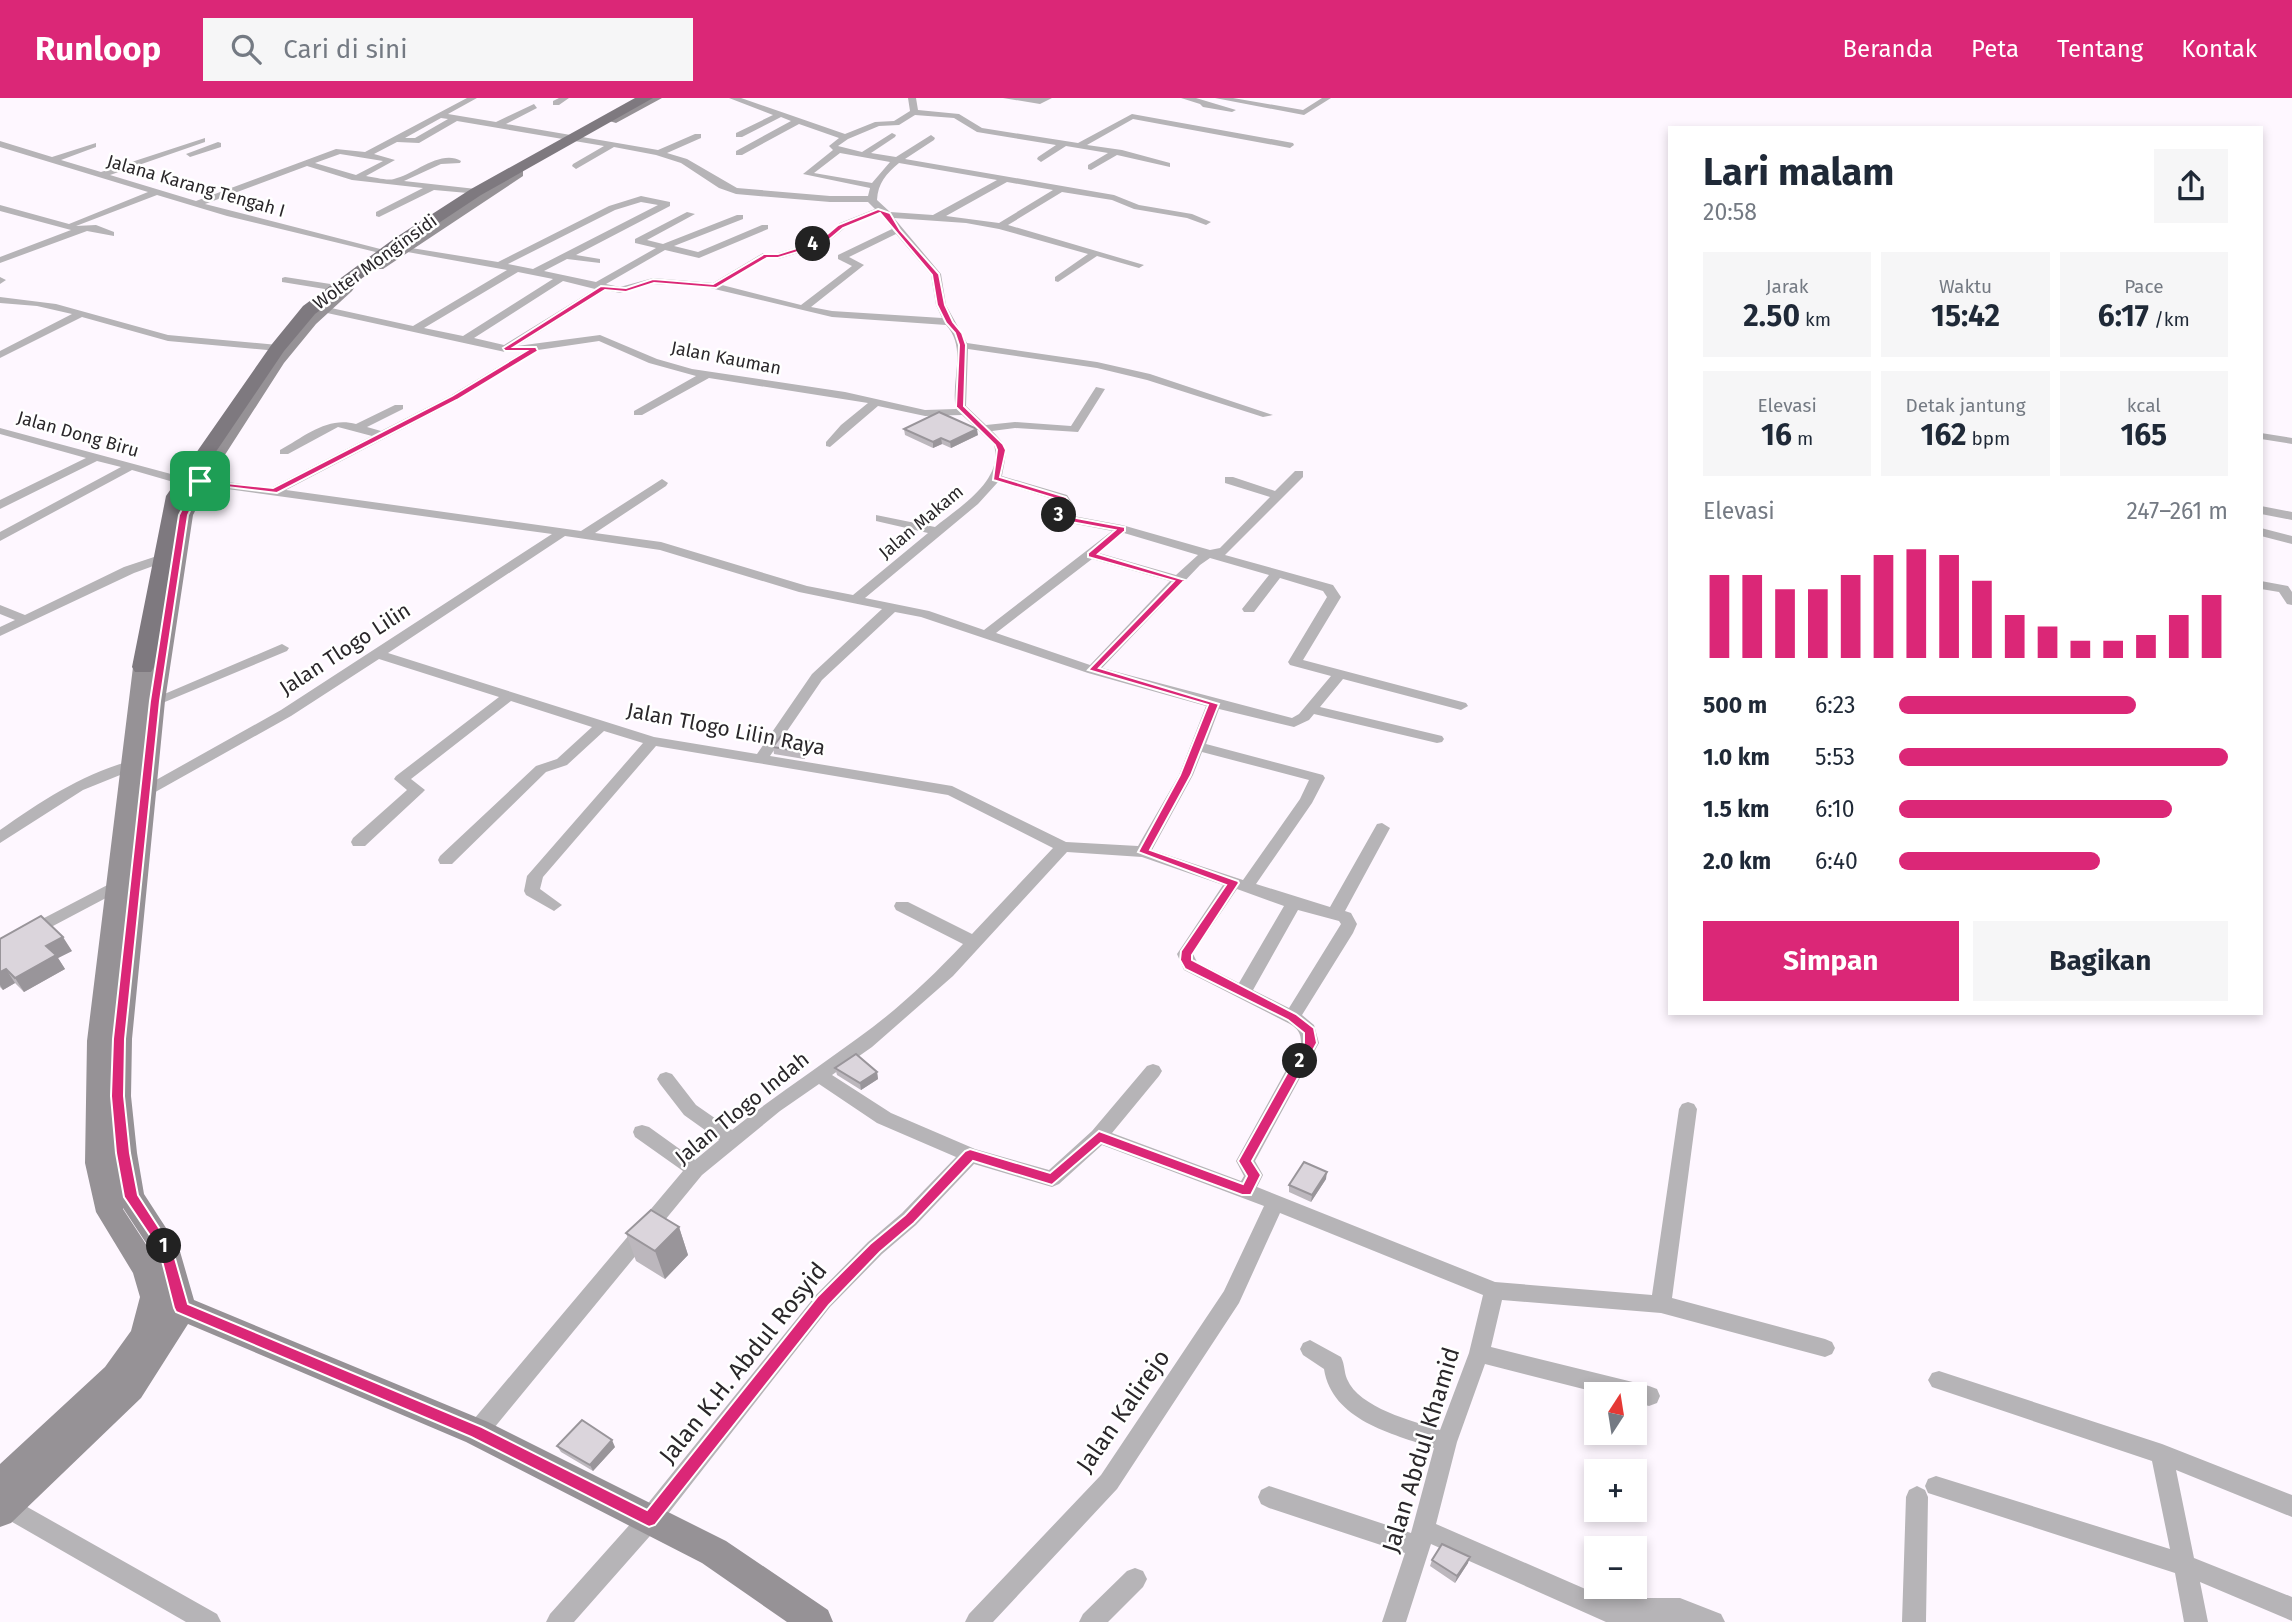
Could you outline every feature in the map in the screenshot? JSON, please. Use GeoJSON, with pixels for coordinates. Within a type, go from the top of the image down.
{"type":"FeatureCollection","features":[{"type":"Feature","properties":{"kind":"main road","name":"Wolter Monginsidi"},"geometry":{"type":"LineString","coordinates":[[151,667],[193,481],[278,348],[309,310],[476,192],[646,98]]}},
{"type":"Feature","properties":{"kind":"main road","name":"Wolter Monginsidi"},"geometry":{"type":"LineString","coordinates":[[151,667],[163,558],[176,496],[193,481],[249,402],[322,309],[393,250],[574,138]]}},
{"type":"Feature","properties":{"kind":"main road"},"geometry":{"type":"LineString","coordinates":[[2,1501],[130,1388],[163,1341],[168,1302],[165,1248],[131,1197],[123,1153],[118,1096],[119,1039],[155,701],[151,667]]}},
{"type":"Feature","properties":{"kind":"main road"},"geometry":{"type":"LineString","coordinates":[[151,667],[130,766],[100,1041],[99,1163],[110,1212],[168,1302],[477,1432],[714,1552],[816,1622]]}},
{"type":"Feature","properties":{"kind":"street"},"geometry":{"type":"LineString","coordinates":[[366,155],[473,98]]}},
{"type":"Feature","properties":{"kind":"street"},"geometry":{"type":"LineString","coordinates":[[556,103],[565,98]]}},
{"type":"Feature","properties":{"kind":"street"},"geometry":{"type":"LineString","coordinates":[[733,98],[845,137]]}},
{"type":"Feature","properties":{"kind":"street"},"geometry":{"type":"LineString","coordinates":[[912,98],[914,112]]}},
{"type":"Feature","properties":{"kind":"street"},"geometry":{"type":"LineString","coordinates":[[1007,98],[1040,102],[1048,98]]}},
{"type":"Feature","properties":{"kind":"street"},"geometry":{"type":"LineString","coordinates":[[1187,98],[1304,113],[1327,98]]}},
{"type":"Feature","properties":{"kind":"street"},"geometry":{"type":"LineString","coordinates":[[1194,111],[1211,101],[1257,115]]}},
{"type":"Feature","properties":{"kind":"street"},"geometry":{"type":"LineString","coordinates":[[497,125],[534,106]]}},
{"type":"Feature","properties":{"kind":"street"},"geometry":{"type":"LineString","coordinates":[[1167,165],[1116,152],[980,130],[956,116],[914,112],[896,123],[878,124],[845,137],[833,146],[838,150],[1114,198],[1137,207],[1189,216],[1206,222]]}},
{"type":"Feature","properties":{"kind":"street"},"geometry":{"type":"LineString","coordinates":[[739,135],[781,114]]}},
{"type":"Feature","properties":{"kind":"street"},"geometry":{"type":"LineString","coordinates":[[437,115],[659,153],[699,168],[728,189],[817,198],[872,199]]}},
{"type":"Feature","properties":{"kind":"street"},"geometry":{"type":"LineString","coordinates":[[1079,146],[1132,116],[1290,145]]}},
{"type":"Feature","properties":{"kind":"street"},"geometry":{"type":"LineString","coordinates":[[393,139],[416,141],[456,118]]}},
{"type":"Feature","properties":{"kind":"street"},"geometry":{"type":"LineString","coordinates":[[1175,124],[1184,118]]}},
{"type":"Feature","properties":{"kind":"street"},"geometry":{"type":"LineString","coordinates":[[739,153],[799,120]]}},
{"type":"Feature","properties":{"kind":"street"},"geometry":{"type":"LineString","coordinates":[[864,154],[891,135]]}},
{"type":"Feature","properties":{"kind":"street"},"geometry":{"type":"LineString","coordinates":[[659,153],[698,136]]}},
{"type":"Feature","properties":{"kind":"street"},"geometry":{"type":"LineString","coordinates":[[931,138],[882,173],[872,186],[872,199],[936,274],[941,305],[949,323],[959,333],[963,345],[960,407],[999,444],[1001,450],[996,478],[1063,498],[1067,504],[1059,513],[1063,518],[1122,529],[1328,588],[1334,597],[1296,662],[1461,706]]}},
{"type":"Feature","properties":{"kind":"street"},"geometry":{"type":"LineString","coordinates":[[100,175],[202,140]]}},
{"type":"Feature","properties":{"kind":"street"},"geometry":{"type":"LineString","coordinates":[[1041,159],[1066,144]]}},
{"type":"Feature","properties":{"kind":"street","name":"Jalana Karang Tengah I"},"geometry":{"type":"LineString","coordinates":[[1,145],[196,204],[393,250],[517,268],[600,287]]}},
{"type":"Feature","properties":{"kind":"street"},"geometry":{"type":"LineString","coordinates":[[52,160],[93,145]]}},
{"type":"Feature","properties":{"kind":"street"},"geometry":{"type":"LineString","coordinates":[[117,180],[218,145]]}},
{"type":"Feature","properties":{"kind":"street"},"geometry":{"type":"LineString","coordinates":[[576,166],[612,145]]}},
{"type":"Feature","properties":{"kind":"street"},"geometry":{"type":"LineString","coordinates":[[196,204],[341,150],[391,160],[357,177]]}},
{"type":"Feature","properties":{"kind":"street"},"geometry":{"type":"LineString","coordinates":[[838,150],[807,174],[872,186]]}},
{"type":"Feature","properties":{"kind":"street"},"geometry":{"type":"LineString","coordinates":[[1091,167],[1116,152]]}},
{"type":"Feature","properties":{"kind":"street"},"geometry":{"type":"LineString","coordinates":[[288,157],[357,177],[398,180],[476,192]]}},
{"type":"Feature","properties":{"kind":"street"},"geometry":{"type":"LineString","coordinates":[[398,180],[440,162],[457,161]]}},
{"type":"Feature","properties":{"kind":"street"},"geometry":{"type":"LineString","coordinates":[[935,218],[1008,178]]}},
{"type":"Feature","properties":{"kind":"street"},"geometry":{"type":"LineString","coordinates":[[379,214],[434,186]]}},
{"type":"Feature","properties":{"kind":"street"},"geometry":{"type":"LineString","coordinates":[[1000,226],[1059,190]]}},
{"type":"Feature","properties":{"kind":"street"},"geometry":{"type":"LineString","coordinates":[[68,226],[155,192]]}},
{"type":"Feature","properties":{"kind":"street"},"geometry":{"type":"LineString","coordinates":[[499,265],[612,208],[639,199],[667,204],[535,272]]}},
{"type":"Feature","properties":{"kind":"street"},"geometry":{"type":"LineString","coordinates":[[0,208],[81,230]]}},
{"type":"Feature","properties":{"kind":"street"},"geometry":{"type":"LineString","coordinates":[[714,286],[766,255],[778,256],[821,243],[840,226],[884,212],[1000,226],[1139,265]]}},
{"type":"Feature","properties":{"kind":"street"},"geometry":{"type":"LineString","coordinates":[[0,221],[22,214]]}},
{"type":"Feature","properties":{"kind":"street"},"geometry":{"type":"LineString","coordinates":[[690,214],[638,240],[699,255],[765,227]]}},
{"type":"Feature","properties":{"kind":"street"},"geometry":{"type":"LineString","coordinates":[[505,349],[631,265],[664,247],[740,217]]}},
{"type":"Feature","properties":{"kind":"street"},"geometry":{"type":"LineString","coordinates":[[0,260],[81,230],[93,228],[111,234]]}},
{"type":"Feature","properties":{"kind":"street"},"geometry":{"type":"LineString","coordinates":[[803,308],[859,265],[841,257],[897,230]]}},
{"type":"Feature","properties":{"kind":"street"},"geometry":{"type":"LineString","coordinates":[[552,237],[584,246]]}},
{"type":"Feature","properties":{"kind":"street"},"geometry":{"type":"LineString","coordinates":[[821,243],[855,250]]}},
{"type":"Feature","properties":{"kind":"street"},"geometry":{"type":"LineString","coordinates":[[1058,279],[1094,254]]}},
{"type":"Feature","properties":{"kind":"street"},"geometry":{"type":"LineString","coordinates":[[565,256],[597,261]]}},
{"type":"Feature","properties":{"kind":"street"},"geometry":{"type":"LineString","coordinates":[[613,262],[631,265]]}},
{"type":"Feature","properties":{"kind":"street"},"geometry":{"type":"LineString","coordinates":[[415,330],[517,268]]}},
{"type":"Feature","properties":{"kind":"street"},"geometry":{"type":"LineString","coordinates":[[464,340],[561,278]]}},
{"type":"Feature","properties":{"kind":"street"},"geometry":{"type":"LineString","coordinates":[[285,279],[337,288]]}},
{"type":"Feature","properties":{"kind":"street"},"geometry":{"type":"LineString","coordinates":[[600,287],[626,290],[653,281],[714,286],[832,314],[949,323]]}},
{"type":"Feature","properties":{"kind":"street"},"geometry":{"type":"LineString","coordinates":[[0,300],[32,302],[154,335],[189,341],[278,348]]}},
{"type":"Feature","properties":{"kind":"street","name":"Jalan Kauman"},"geometry":{"type":"LineString","coordinates":[[322,309],[505,349],[536,349],[585,338],[600,338],[653,361],[706,375],[845,395],[925,414],[963,412]]}},
{"type":"Feature","properties":{"kind":"street"},"geometry":{"type":"LineString","coordinates":[[0,355],[78,315]]}},
{"type":"Feature","properties":{"kind":"street"},"geometry":{"type":"LineString","coordinates":[[963,345],[1097,365],[1150,377],[1267,415]]}},
{"type":"Feature","properties":{"kind":"street"},"geometry":{"type":"LineString","coordinates":[[274,491],[454,398],[536,349]]}},
{"type":"Feature","properties":{"kind":"street"},"geometry":{"type":"LineString","coordinates":[[638,413],[706,375]]}},
{"type":"Feature","properties":{"kind":"street"},"geometry":{"type":"LineString","coordinates":[[983,429],[1015,425],[1074,430],[1100,389]]}},
{"type":"Feature","properties":{"kind":"street"},"geometry":{"type":"LineString","coordinates":[[830,444],[845,427],[875,403]]}},
{"type":"Feature","properties":{"kind":"street"},"geometry":{"type":"LineString","coordinates":[[359,427],[399,407]]}},
{"type":"Feature","properties":{"kind":"street"},"geometry":{"type":"LineString","coordinates":[[284,452],[336,424],[359,427],[382,435]]}},
{"type":"Feature","properties":{"kind":"street","name":"Jalan Dong Biru"},"geometry":{"type":"LineString","coordinates":[[0,431],[130,467],[193,481],[661,546],[804,589],[892,607],[987,634],[1093,670],[1214,704],[1294,723],[1300,721],[1311,709]]}},
{"type":"Feature","properties":{"kind":"street"},"geometry":{"type":"LineString","coordinates":[[2263,436],[2292,441]]}},
{"type":"Feature","properties":{"kind":"street"},"geometry":{"type":"LineString","coordinates":[[0,505],[96,457]]}},
{"type":"Feature","properties":{"kind":"street"},"geometry":{"type":"LineString","coordinates":[[0,537],[130,467]]}},
{"type":"Feature","properties":{"kind":"street"},"geometry":{"type":"LineString","coordinates":[[1093,670],[1202,557],[1224,551],[1299,474]]}},
{"type":"Feature","properties":{"kind":"street","name":"Jalan Makam"},"geometry":{"type":"LineString","coordinates":[[856,599],[974,501],[996,478]]}},
{"type":"Feature","properties":{"kind":"street"},"geometry":{"type":"LineString","coordinates":[[1229,480],[1278,496]]}},
{"type":"Feature","properties":{"kind":"street"},"geometry":{"type":"LineString","coordinates":[[583,535],[662,483]]}},
{"type":"Feature","properties":{"kind":"street"},"geometry":{"type":"LineString","coordinates":[[2263,510],[2292,516]]}},
{"type":"Feature","properties":{"kind":"street"},"geometry":{"type":"LineString","coordinates":[[880,518],[938,531]]}},
{"type":"Feature","properties":{"kind":"street"},"geometry":{"type":"LineString","coordinates":[[987,634],[1092,555],[1122,529]]}},
{"type":"Feature","properties":{"kind":"street","name":"Jalan Tlogo Lilin"},"geometry":{"type":"LineString","coordinates":[[145,792],[286,713],[562,533]]}},
{"type":"Feature","properties":{"kind":"street"},"geometry":{"type":"LineString","coordinates":[[2263,533],[2292,540]]}},
{"type":"Feature","properties":{"kind":"street"},"geometry":{"type":"LineString","coordinates":[[1092,555],[1180,580]]}},
{"type":"Feature","properties":{"kind":"street"},"geometry":{"type":"LineString","coordinates":[[0,632],[129,570],[163,558]]}},
{"type":"Feature","properties":{"kind":"street"},"geometry":{"type":"LineString","coordinates":[[1249,609],[1278,573]]}},
{"type":"Feature","properties":{"kind":"street"},"geometry":{"type":"LineString","coordinates":[[2263,585],[2283,589],[2292,601]]}},
{"type":"Feature","properties":{"kind":"street"},"geometry":{"type":"LineString","coordinates":[[760,760],[817,677],[892,607]]}},
{"type":"Feature","properties":{"kind":"street"},"geometry":{"type":"LineString","coordinates":[[0,609],[26,621]]}},
{"type":"Feature","properties":{"kind":"street"},"geometry":{"type":"LineString","coordinates":[[155,701],[282,648]]}},
{"type":"Feature","properties":{"kind":"street","name":"Jalan Tlogo Lilin Raya"},"geometry":{"type":"LineString","coordinates":[[378,654],[652,741],[952,791],[1063,847]]}},
{"type":"Feature","properties":{"kind":"street"},"geometry":{"type":"LineString","coordinates":[[1339,675],[1311,709],[1437,739]]}},
{"type":"Feature","properties":{"kind":"street"},"geometry":{"type":"LineString","coordinates":[[359,842],[416,792],[416,788],[401,779],[509,696]]}},
{"type":"Feature","properties":{"kind":"street"},"geometry":{"type":"LineString","coordinates":[[1143,852],[1186,775],[1214,704]]}},
{"type":"Feature","properties":{"kind":"street"},"geometry":{"type":"LineString","coordinates":[[446,860],[540,770],[562,762],[602,725]]}},
{"type":"Feature","properties":{"kind":"street"},"geometry":{"type":"LineString","coordinates":[[554,905],[532,891],[536,876],[652,741]]}},
{"type":"Feature","properties":{"kind":"street"},"geometry":{"type":"LineString","coordinates":[[1197,746],[1318,778],[1307,800],[1185,954],[1190,966],[1292,1017],[1310,1031],[1310,1043],[1245,1161],[1254,1175],[1247,1191]]}},
{"type":"Feature","properties":{"kind":"street"},"geometry":{"type":"LineString","coordinates":[[0,838],[73,789],[106,772],[130,766]]}},
{"type":"Feature","properties":{"kind":"street"},"geometry":{"type":"LineString","coordinates":[[1335,914],[1382,828]]}},
{"type":"Feature","properties":{"kind":"street"},"geometry":{"type":"LineString","coordinates":[[1063,847],[1143,852],[1348,919],[1349,924],[1292,1017]]}},
{"type":"Feature","properties":{"kind":"street","name":"Jalan Tlogo Indah"},"geometry":{"type":"LineString","coordinates":[[477,1432],[695,1170],[817,1074],[866,1042],[898,1016],[975,943],[1063,847]]}},
{"type":"Feature","properties":{"kind":"street"},"geometry":{"type":"LineString","coordinates":[[0,948],[117,885]]}},
{"type":"Feature","properties":{"kind":"street"},"geometry":{"type":"LineString","coordinates":[[1243,992],[1293,903]]}},
{"type":"Feature","properties":{"kind":"street"},"geometry":{"type":"LineString","coordinates":[[902,906],[975,943]]}},
{"type":"Feature","properties":{"kind":"street"},"geometry":{"type":"LineString","coordinates":[[817,1074],[884,1118],[970,1155],[1052,1179],[1099,1136],[1130,1102],[1153,1070]]}},
{"type":"Feature","properties":{"kind":"street"},"geometry":{"type":"LineString","coordinates":[[666,1079],[690,1110],[732,1140]]}},
{"type":"Feature","properties":{"kind":"street"},"geometry":{"type":"LineString","coordinates":[[1661,1304],[1688,1109]]}},
{"type":"Feature","properties":{"kind":"street"},"geometry":{"type":"LineString","coordinates":[[642,1132],[695,1170]]}},
{"type":"Feature","properties":{"kind":"street"},"geometry":{"type":"LineString","coordinates":[[1099,1136],[1247,1191],[1494,1291],[1661,1304],[1825,1348]]}},
{"type":"Feature","properties":{"kind":"street","name":"Jalan K.H. Abdul Rosyid"},"geometry":{"type":"LineString","coordinates":[[558,1622],[649,1520],[823,1301],[875,1248],[909,1219],[970,1155]]}},
{"type":"Feature","properties":{"kind":"street","name":"Jalan Kalirejo"},"geometry":{"type":"LineString","coordinates":[[977,1622],[1109,1482],[1232,1297],[1275,1203]]}},
{"type":"Feature","properties":{"kind":"street","name":"Jalan Abdul Khamid"},"geometry":{"type":"LineString","coordinates":[[1394,1622],[1421,1538],[1446,1442],[1479,1353],[1494,1291]]}},
{"type":"Feature","properties":{"kind":"street"},"geometry":{"type":"LineString","coordinates":[[1310,1349],[1334,1364],[1337,1383],[1359,1408],[1446,1442]]}},
{"type":"Feature","properties":{"kind":"street"},"geometry":{"type":"LineString","coordinates":[[1479,1353],[1649,1396]]}},
{"type":"Feature","properties":{"kind":"street"},"geometry":{"type":"LineString","coordinates":[[1939,1380],[2162,1454],[2292,1506]]}},
{"type":"Feature","properties":{"kind":"street"},"geometry":{"type":"LineString","coordinates":[[2162,1454],[2196,1622]]}},
{"type":"Feature","properties":{"kind":"street"},"geometry":{"type":"LineString","coordinates":[[1914,1622],[1927,1492],[2185,1565],[2292,1609]]}},
{"type":"Feature","properties":{"kind":"street"},"geometry":{"type":"LineString","coordinates":[[1269,1497],[1421,1538],[1605,1616],[1680,1610],[1713,1622]]}},
{"type":"Feature","properties":{"kind":"street"},"geometry":{"type":"LineString","coordinates":[[2,1501],[209,1622]]}},
{"type":"Feature","properties":{"kind":"street"},"geometry":{"type":"LineString","coordinates":[[1091,1622],[1135,1579]]}},
{"type":"Feature","properties":{"kind":"building"},"geometry":{"type":"Polygon","coordinates":[[[939,412],[977,429],[950,442],[941,438],[933,442],[904,429],[939,412]]]}},
{"type":"Feature","properties":{"kind":"building"},"geometry":{"type":"Polygon","coordinates":[[[781,736],[810,741],[803,752],[773,747],[781,736]]]}},
{"type":"Feature","properties":{"kind":"building"},"geometry":{"type":"Polygon","coordinates":[[[41,916],[63,937],[46,946],[56,955],[15,978],[6,969],[0,972],[0,939],[41,916]]]}},
{"type":"Feature","properties":{"kind":"building"},"geometry":{"type":"Polygon","coordinates":[[[856,1054],[877,1072],[860,1083],[835,1068],[856,1054]]]}},
{"type":"Feature","properties":{"kind":"building"},"geometry":{"type":"Polygon","coordinates":[[[1304,1162],[1327,1172],[1312,1195],[1289,1185],[1304,1162]]]}},
{"type":"Feature","properties":{"kind":"building"},"geometry":{"type":"Polygon","coordinates":[[[651,1210],[679,1227],[655,1251],[626,1233],[651,1210]]]}},
{"type":"Feature","properties":{"kind":"building"},"geometry":{"type":"Polygon","coordinates":[[[582,1420],[612,1440],[590,1465],[557,1446],[582,1420]]]}},
{"type":"Feature","properties":{"kind":"building"},"geometry":{"type":"Polygon","coordinates":[[[1442,1544],[1470,1557],[1457,1576],[1432,1560],[1442,1544]]]}},
{"type":"Feature","properties":{"kind":"route"},"geometry":{"type":"LineString","coordinates":[[880,210],[888,215],[897,230],[936,274],[941,305],[949,323],[959,333],[963,345],[960,407],[999,444],[1001,450],[996,478],[1063,498],[1067,504],[1059,516],[1063,518],[1122,529],[1092,555],[1180,580],[1093,670],[1214,704],[1186,775],[1143,852],[1234,883],[1185,954],[1186,960],[1190,966],[1292,1017],[1310,1031],[1310,1043],[1245,1161],[1254,1173],[1247,1191],[1099,1136],[1052,1179],[970,1155],[909,1219],[875,1248],[823,1301],[649,1520],[477,1432],[182,1308],[165,1248],[131,1197],[123,1153],[118,1096],[119,1039],[161,657],[184,515],[200,481],[274,491],[454,398],[536,349],[505,349],[603,288],[626,290],[653,281],[714,286],[766,255],[778,256],[821,243],[840,226],[880,210]]}}]}
